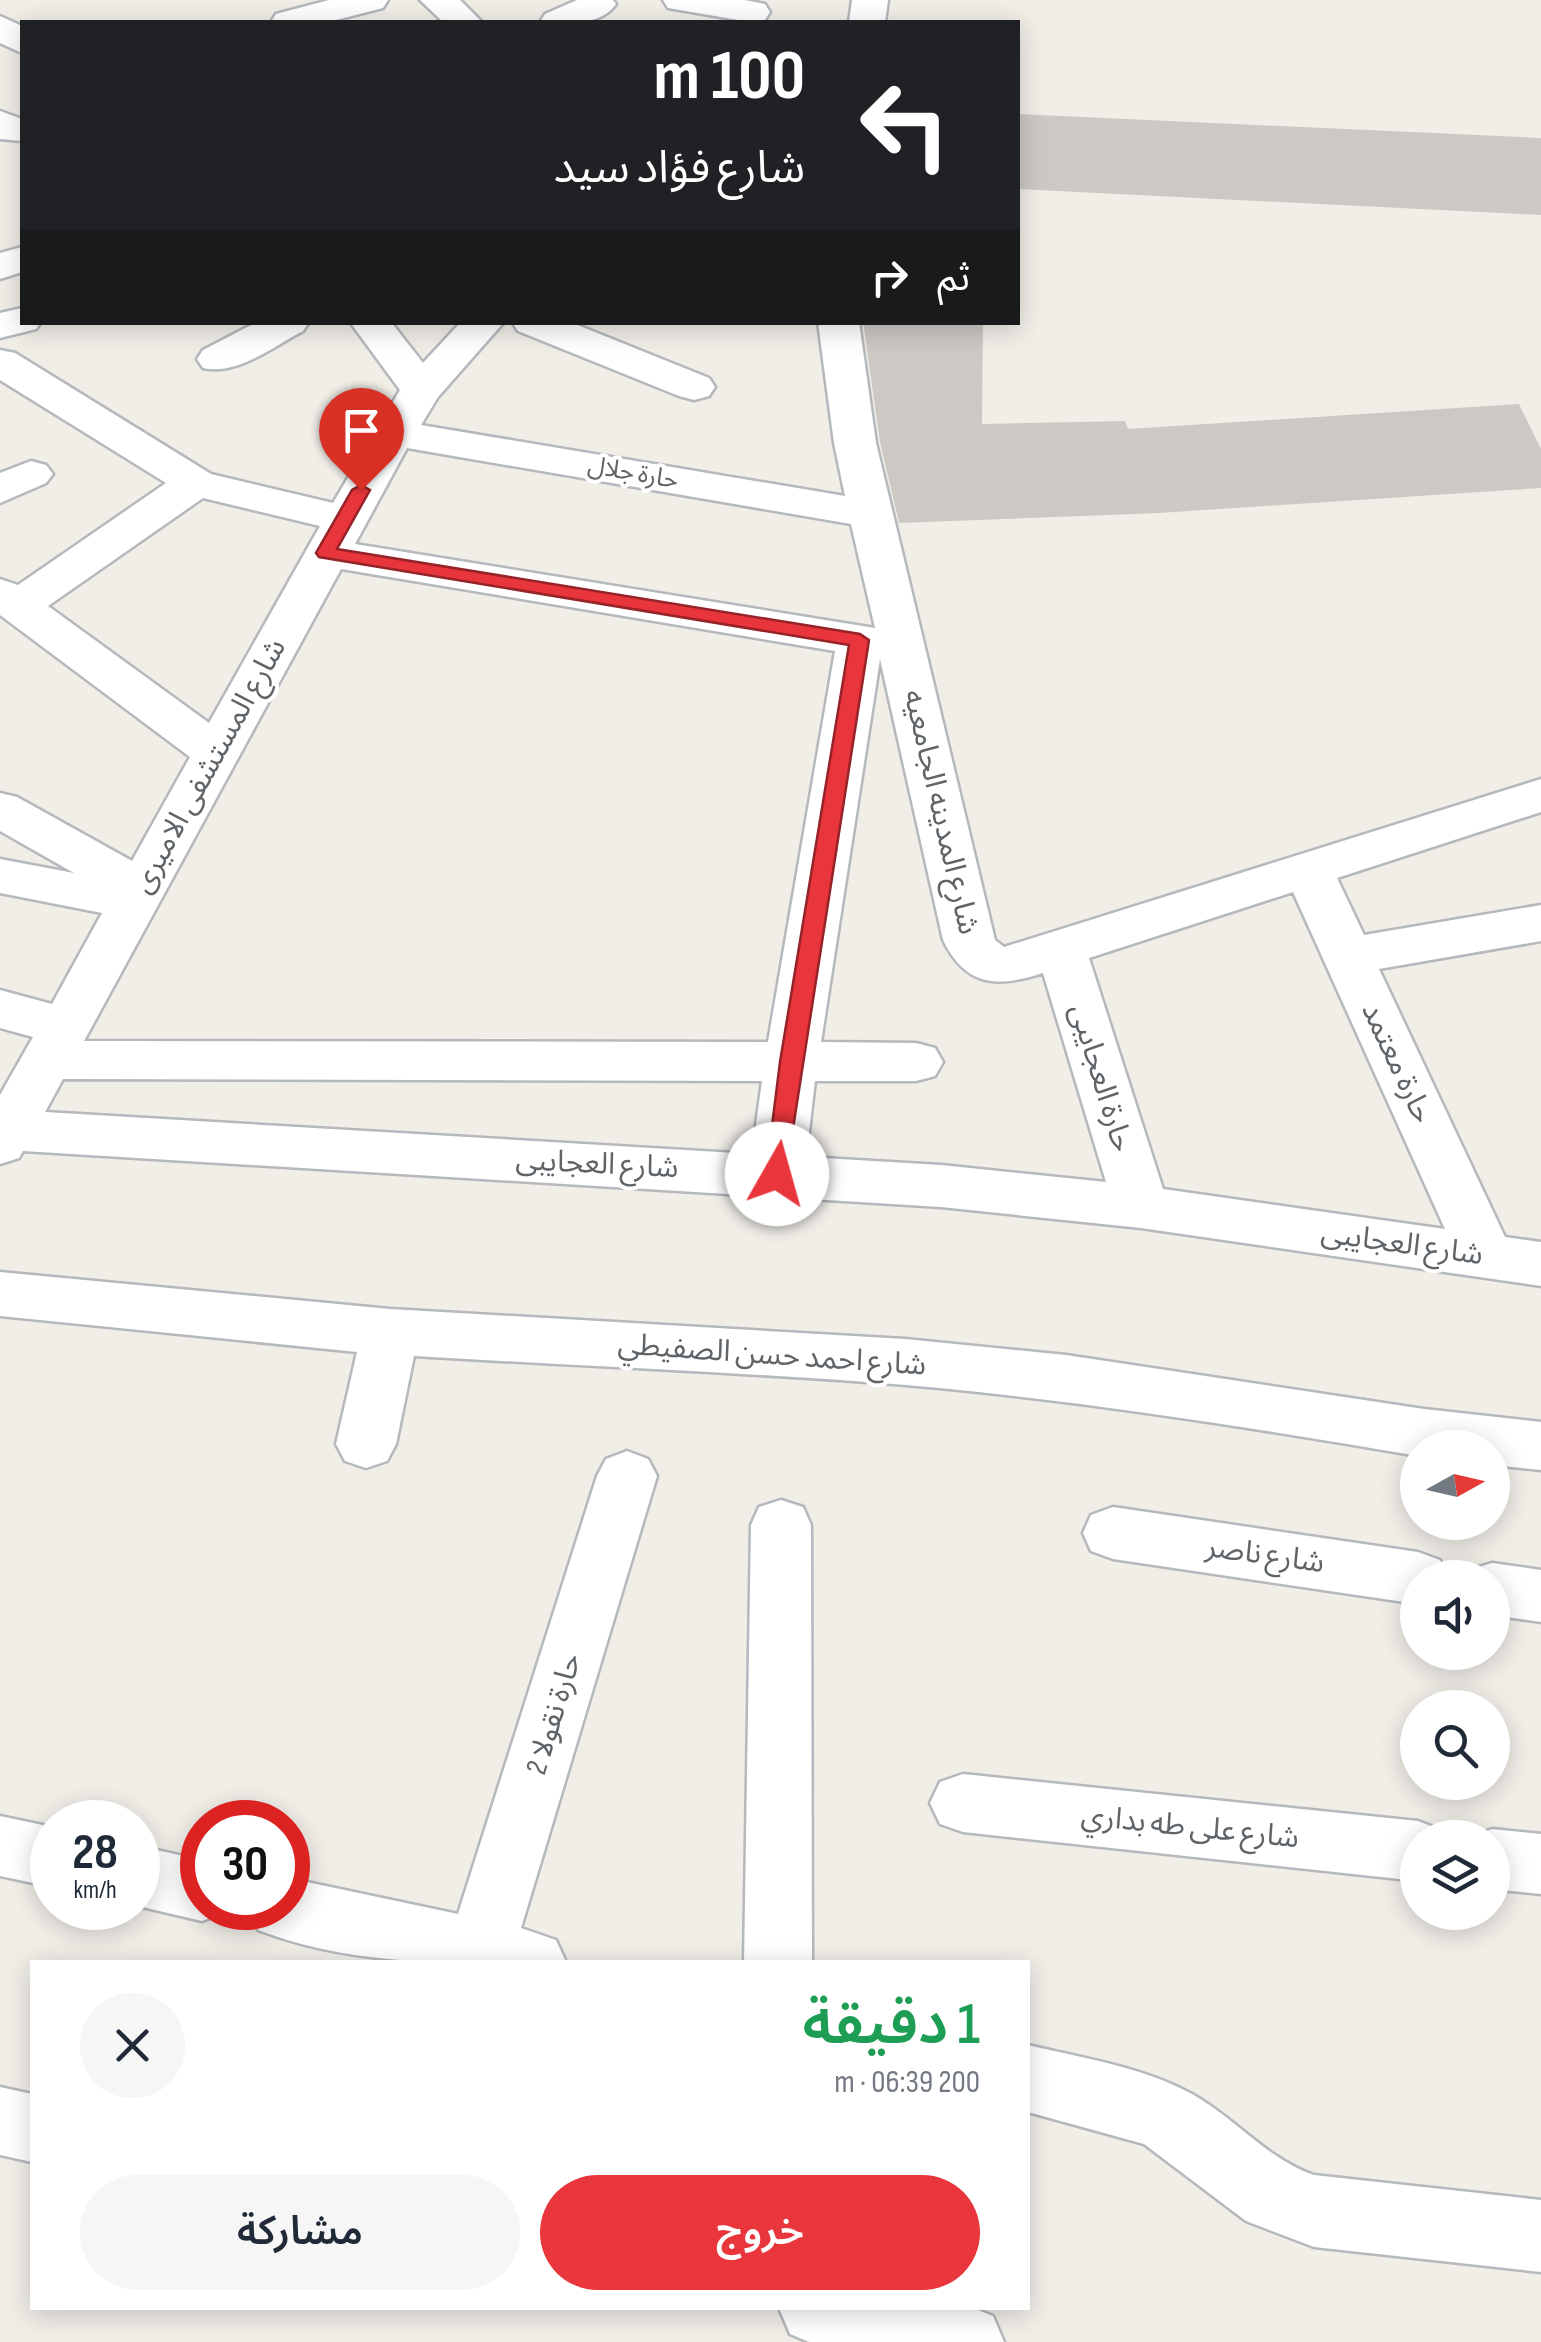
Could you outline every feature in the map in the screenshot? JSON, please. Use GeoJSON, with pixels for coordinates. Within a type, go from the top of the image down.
{"type":"FeatureCollection","features":[{"type":"Feature","properties":{"kind":"street"},"geometry":{"type":"LineString","coordinates":[[438,0],[462,20]]}},
{"type":"Feature","properties":{"kind":"street"},"geometry":{"type":"LineString","coordinates":[[682,0],[753,12]]}},
{"type":"Feature","properties":{"kind":"street"},"geometry":{"type":"LineString","coordinates":[[294,20],[346,3]]}},
{"type":"Feature","properties":{"kind":"street"},"geometry":{"type":"LineString","coordinates":[[562,20],[598,4]]}},
{"type":"Feature","properties":{"kind":"street"},"geometry":{"type":"LineString","coordinates":[[218,359],[278,325]]}},
{"type":"Feature","properties":{"kind":"street"},"geometry":{"type":"LineString","coordinates":[[372,325],[421,390]]}},
{"type":"Feature","properties":{"kind":"street","name":"شارع المستشفى الاميرى"},"geometry":{"type":"LineString","coordinates":[[4,1137],[394,433],[421,390],[481,325]]}},
{"type":"Feature","properties":{"kind":"street"},"geometry":{"type":"LineString","coordinates":[[539,325],[694,387]]}},
{"type":"Feature","properties":{"kind":"street","name":"شارع المدينه الجامعيه"},"geometry":{"type":"LineString","coordinates":[[838,325],[842,375],[872,514],[882,644],[974,953],[988,963],[1006,966],[1541,795]]}},
{"type":"Feature","properties":{"kind":"street"},"geometry":{"type":"LineString","coordinates":[[0,362],[196,483],[335,536],[882,644],[791,1062],[777,1174]]}},
{"type":"Feature","properties":{"kind":"street","name":"حارة جلال"},"geometry":{"type":"LineString","coordinates":[[394,433],[872,514]]}},
{"type":"Feature","properties":{"kind":"street"},"geometry":{"type":"LineString","coordinates":[[196,483],[9,599],[216,752]]}},
{"type":"Feature","properties":{"kind":"street"},"geometry":{"type":"LineString","coordinates":[[0,809],[137,896]]}},
{"type":"Feature","properties":{"kind":"street","name":"حارة معتمد"},"geometry":{"type":"LineString","coordinates":[[1308,870],[1486,1256]]}},
{"type":"Feature","properties":{"kind":"street"},"geometry":{"type":"LineString","coordinates":[[0,876],[137,896]]}},
{"type":"Feature","properties":{"kind":"street"},"geometry":{"type":"LineString","coordinates":[[1348,956],[1538,931]]}},
{"type":"Feature","properties":{"kind":"street","name":"حارة العجايبى"},"geometry":{"type":"LineString","coordinates":[[1061,949],[1141,1208]]}},
{"type":"Feature","properties":{"kind":"street"},"geometry":{"type":"LineString","coordinates":[[0,1009],[56,1043],[916,1062]]}},
{"type":"Feature","properties":{"kind":"street","name":"شارع العجايبى"},"geometry":{"type":"LineString","coordinates":[[4,1137],[777,1174],[941,1186],[1141,1208],[1541,1264]]}},
{"type":"Feature","properties":{"kind":"street","name":"شارع احمد حسن الصفيطي"},"geometry":{"type":"LineString","coordinates":[[0,1294],[390,1332],[941,1366],[1211,1398],[1424,1433],[1541,1446]]}},
{"type":"Feature","properties":{"kind":"street"},"geometry":{"type":"LineString","coordinates":[[366,1444],[390,1332]]}},
{"type":"Feature","properties":{"kind":"street","name":"حارة نقولا 2"},"geometry":{"type":"LineString","coordinates":[[506,1957],[627,1476]]}},
{"type":"Feature","properties":{"kind":"street"},"geometry":{"type":"LineString","coordinates":[[778,1960],[781,1525]]}},
{"type":"Feature","properties":{"kind":"street","name":"شارع ناصر"},"geometry":{"type":"LineString","coordinates":[[1113,1533],[1400,1575]]}},
{"type":"Feature","properties":{"kind":"street"},"geometry":{"type":"LineString","coordinates":[[1510,1591],[1541,1596]]}},
{"type":"Feature","properties":{"kind":"street","name":"شارع على طه بداري"},"geometry":{"type":"LineString","coordinates":[[963,1803],[1400,1849]]}},
{"type":"Feature","properties":{"kind":"street"},"geometry":{"type":"LineString","coordinates":[[0,1846],[30,1852]]}},
{"type":"Feature","properties":{"kind":"street"},"geometry":{"type":"LineString","coordinates":[[1510,1861],[1541,1864]]}},
{"type":"Feature","properties":{"kind":"street"},"geometry":{"type":"LineString","coordinates":[[310,1914],[506,1957]]}},
{"type":"Feature","properties":{"kind":"street"},"geometry":{"type":"LineString","coordinates":[[1030,2079],[1167,2118],[1272,2196],[1314,2210],[1541,2236]]}},
{"type":"Feature","properties":{"kind":"street"},"geometry":{"type":"LineString","coordinates":[[0,2121],[30,2128]]}},
{"type":"Feature","properties":{"kind":"street"},"geometry":{"type":"LineString","coordinates":[[825,2310],[967,2342]]}},
{"type":"Feature","properties":{"kind":"building"},"geometry":{"type":"Polygon","coordinates":[[[1020,114],[1541,138],[1541,215],[1020,189],[1020,114]]]}},
{"type":"Feature","properties":{"kind":"building"},"geometry":{"type":"Polygon","coordinates":[[[863,325],[983,325],[982,424],[1125,421],[1128,429],[1519,404],[1541,449],[1541,488],[1159,513],[899,523],[880,442],[863,325]]]}},
{"type":"Feature","properties":{"kind":"route"},"geometry":{"type":"LineString","coordinates":[[361,490],[326,553],[860,640],[791,1062],[777,1174]]}}]}
